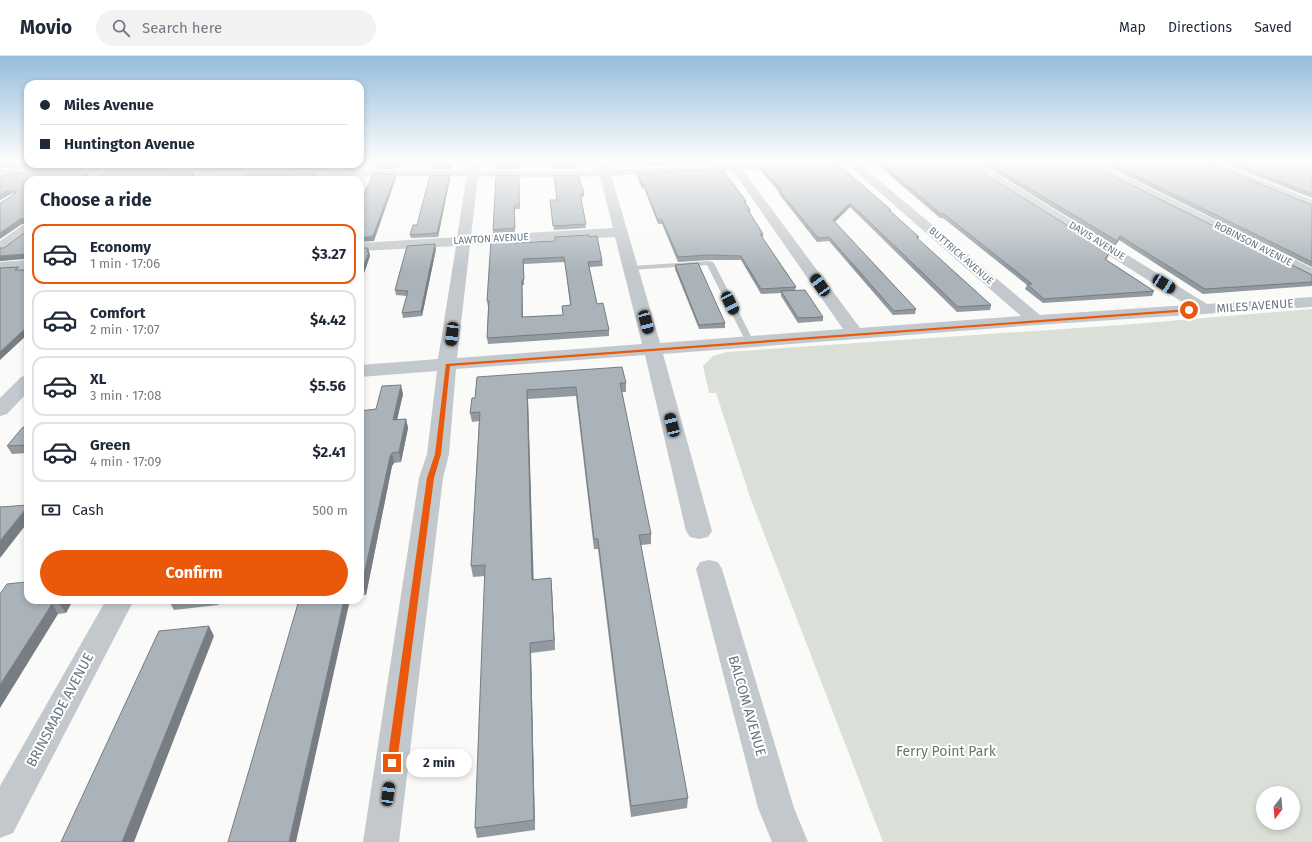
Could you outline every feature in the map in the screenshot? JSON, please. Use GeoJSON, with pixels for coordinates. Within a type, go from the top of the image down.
{"type":"FeatureCollection","features":[{"type":"Feature","properties":{"kind":"street"},"geometry":{"type":"LineString","coordinates":[[381,842],[431,478],[438,454],[469,198]]}},
{"type":"Feature","properties":{"kind":"street"},"geometry":{"type":"LineString","coordinates":[[612,198],[699,531]]}},
{"type":"Feature","properties":{"kind":"street"},"geometry":{"type":"LineString","coordinates":[[757,198],[855,334]]}},
{"type":"Feature","properties":{"kind":"street","name":"BUTTRICK AVENUE"},"geometry":{"type":"LineString","coordinates":[[894,198],[1036,320]]}},
{"type":"Feature","properties":{"kind":"street","name":"DAVIS AVENUE"},"geometry":{"type":"LineString","coordinates":[[1028,198],[1204,309]]}},
{"type":"Feature","properties":{"kind":"street","name":"ROBINSON AVENUE"},"geometry":{"type":"LineString","coordinates":[[1161,198],[1312,274]]}},
{"type":"Feature","properties":{"kind":"street"},"geometry":{"type":"LineString","coordinates":[[1297,198],[1312,204]]}},
{"type":"Feature","properties":{"kind":"street"},"geometry":{"type":"LineString","coordinates":[[0,248],[24,231]]}},
{"type":"Feature","properties":{"kind":"street","name":"LAWTON AVENUE"},"geometry":{"type":"LineString","coordinates":[[364,247],[622,232]]}},
{"type":"Feature","properties":{"kind":"street"},"geometry":{"type":"LineString","coordinates":[[0,267],[24,265]]}},
{"type":"Feature","properties":{"kind":"street","name":"MILES AVENUE"},"geometry":{"type":"LineString","coordinates":[[364,371],[1036,320],[1312,302]]}},
{"type":"Feature","properties":{"kind":"street"},"geometry":{"type":"LineString","coordinates":[[10,400],[24,385]]}},
{"type":"Feature","properties":{"kind":"street","name":"BALCOM AVENUE"},"geometry":{"type":"LineString","coordinates":[[709,569],[776,808],[790,842]]}},
{"type":"Feature","properties":{"kind":"street","name":"BRINSMADE AVENUE"},"geometry":{"type":"LineString","coordinates":[[0,821],[118,604]]}},
{"type":"Feature","properties":{"kind":"lane"},"geometry":{"type":"LineString","coordinates":[[631,268],[710,263],[750,342]]}},
{"type":"Feature","properties":{"kind":"green space","name":"Ferry Point Park"},"geometry":{"type":"Polygon","coordinates":[[[1312,309],[1312,842],[883,842],[750,497],[716,393],[709,393],[703,366],[713,356],[727,352],[1122,325],[1312,309]]]}},
{"type":"Feature","properties":{"kind":"building"},"geometry":{"type":"Polygon","coordinates":[[[9,198],[24,198],[24,218],[20,219],[0,233],[0,203],[9,198]]]}},
{"type":"Feature","properties":{"kind":"building"},"geometry":{"type":"Polygon","coordinates":[[[364,198],[387,198],[373,236],[364,237],[364,198]]]}},
{"type":"Feature","properties":{"kind":"building"},"geometry":{"type":"Polygon","coordinates":[[[424,198],[445,198],[437,233],[410,235],[413,225],[417,225],[424,198]]]}},
{"type":"Feature","properties":{"kind":"building"},"geometry":{"type":"Polygon","coordinates":[[[495,198],[519,198],[519,205],[514,206],[515,228],[493,230],[495,198]]]}},
{"type":"Feature","properties":{"kind":"building"},"geometry":{"type":"Polygon","coordinates":[[[557,198],[581,198],[586,224],[553,226],[550,200],[557,200],[557,198]]]}},
{"type":"Feature","properties":{"kind":"building"},"geometry":{"type":"Polygon","coordinates":[[[649,198],[744,198],[750,210],[748,210],[763,234],[760,234],[796,287],[761,289],[741,256],[710,255],[678,257],[662,220],[658,220],[649,198]]]}},
{"type":"Feature","properties":{"kind":"building"},"geometry":{"type":"Polygon","coordinates":[[[785,198],[877,198],[919,237],[916,237],[991,305],[958,307],[850,203],[833,220],[916,309],[894,311],[829,237],[818,238],[785,198]]]}},
{"type":"Feature","properties":{"kind":"building"},"geometry":{"type":"Polygon","coordinates":[[[922,198],[1023,198],[1110,252],[1105,259],[1154,291],[1044,299],[1027,284],[1032,284],[944,214],[941,214],[922,198]]]}},
{"type":"Feature","properties":{"kind":"building"},"geometry":{"type":"Polygon","coordinates":[[[1045,198],[1157,198],[1312,275],[1312,282],[1205,289],[1120,236],[1117,241],[1045,198]]]}},
{"type":"Feature","properties":{"kind":"building"},"geometry":{"type":"Polygon","coordinates":[[[1181,198],[1294,198],[1312,205],[1312,262],[1181,198]]]}},
{"type":"Feature","properties":{"kind":"building"},"geometry":{"type":"Polygon","coordinates":[[[24,233],[24,254],[0,256],[0,248],[4,248],[24,233]]]}},
{"type":"Feature","properties":{"kind":"building"},"geometry":{"type":"Polygon","coordinates":[[[597,236],[602,261],[588,262],[597,304],[603,303],[609,330],[487,338],[489,301],[487,301],[491,240],[515,239],[515,243],[555,241],[555,237],[597,236]],[[564,257],[523,259],[524,279],[522,280],[522,317],[563,315],[562,306],[571,305],[564,257]]]}},
{"type":"Feature","properties":{"kind":"building"},"geometry":{"type":"Polygon","coordinates":[[[435,244],[421,311],[402,313],[408,291],[395,290],[407,246],[435,244]]]}},
{"type":"Feature","properties":{"kind":"building"},"geometry":{"type":"Polygon","coordinates":[[[364,248],[368,248],[367,252],[369,252],[364,265],[364,248]]]}},
{"type":"Feature","properties":{"kind":"building"},"geometry":{"type":"Polygon","coordinates":[[[698,263],[725,323],[699,325],[675,265],[698,263]]]}},
{"type":"Feature","properties":{"kind":"building"},"geometry":{"type":"Polygon","coordinates":[[[19,267],[15,270],[24,270],[24,330],[0,352],[0,268],[19,267]]]}},
{"type":"Feature","properties":{"kind":"building"},"geometry":{"type":"Polygon","coordinates":[[[805,290],[823,317],[798,318],[781,291],[805,290]]]}},
{"type":"Feature","properties":{"kind":"building"},"geometry":{"type":"Polygon","coordinates":[[[622,367],[626,383],[620,383],[651,534],[639,535],[688,798],[631,806],[598,539],[594,539],[576,387],[527,390],[532,580],[551,578],[554,640],[530,643],[534,820],[475,828],[485,565],[471,566],[480,412],[470,413],[472,398],[475,398],[477,377],[622,367]]]}},
{"type":"Feature","properties":{"kind":"building"},"geometry":{"type":"Polygon","coordinates":[[[401,385],[393,420],[406,419],[399,452],[392,453],[390,457],[364,575],[364,410],[376,409],[382,386],[401,385]]]}},
{"type":"Feature","properties":{"kind":"building"},"geometry":{"type":"Polygon","coordinates":[[[23,427],[24,427],[24,445],[7,446],[23,427]]]}},
{"type":"Feature","properties":{"kind":"building"},"geometry":{"type":"Polygon","coordinates":[[[24,505],[24,511],[0,541],[0,507],[24,505]]]}},
{"type":"Feature","properties":{"kind":"building"},"geometry":{"type":"Polygon","coordinates":[[[24,582],[24,604],[52,604],[0,685],[0,594],[7,584],[24,582]]]}},
{"type":"Feature","properties":{"kind":"building"},"geometry":{"type":"Polygon","coordinates":[[[298,604],[343,604],[289,842],[228,842],[298,604]]]}},
{"type":"Feature","properties":{"kind":"building"},"geometry":{"type":"Polygon","coordinates":[[[209,626],[122,842],[61,842],[159,631],[209,626]]]}},
{"type":"Feature","properties":{"kind":"route"},"geometry":{"type":"LineString","coordinates":[[392,763],[431,478],[438,454],[448,365],[1036,320],[1189,310]]}}]}
